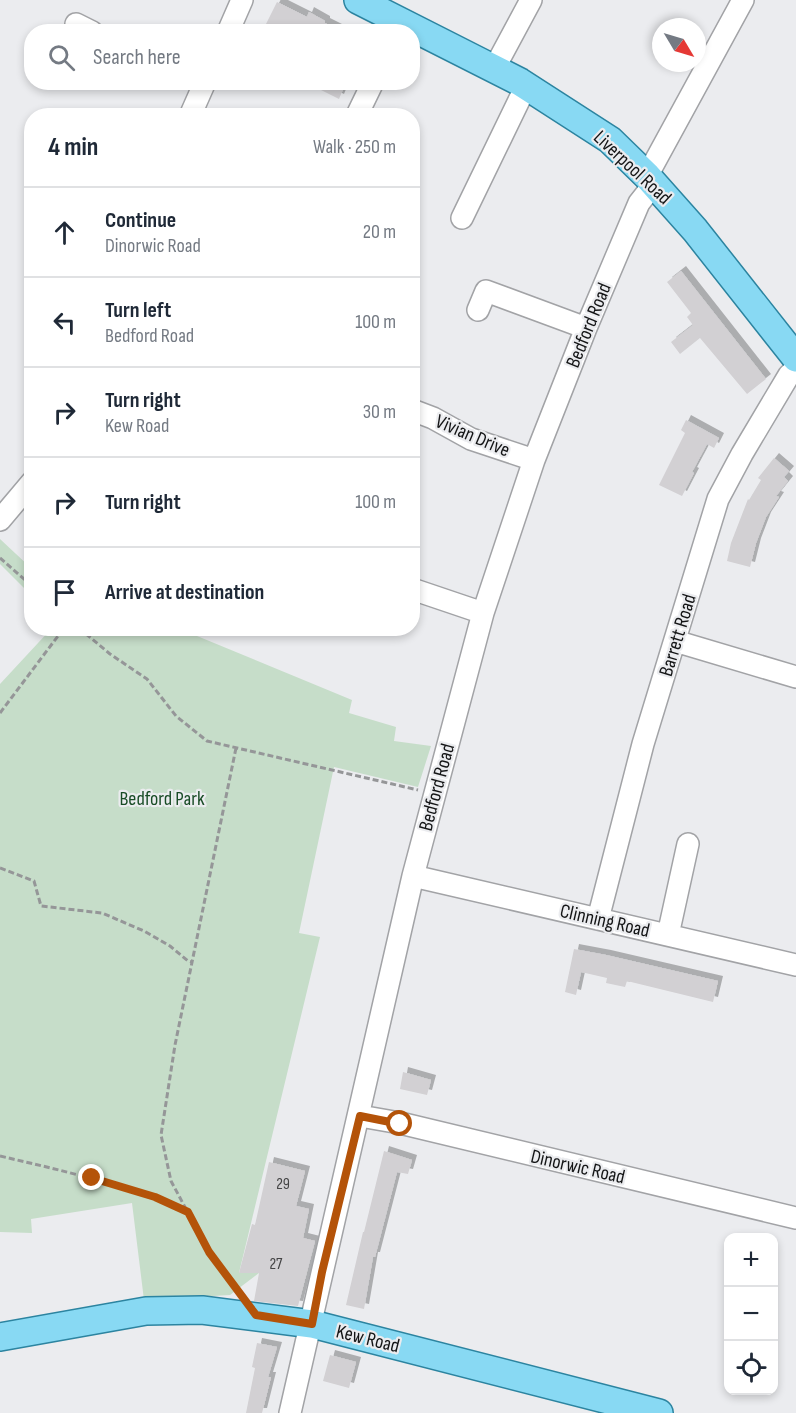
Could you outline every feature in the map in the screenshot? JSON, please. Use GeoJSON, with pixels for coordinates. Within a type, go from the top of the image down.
{"type":"FeatureCollection","features":[{"type":"Feature","properties":{"kind":"main road","name":"Liverpool Road"},"geometry":{"type":"LineString","coordinates":[[357,0],[400,24]]}},
{"type":"Feature","properties":{"kind":"main road","name":"Liverpool Road"},"geometry":{"type":"LineString","coordinates":[[420,34],[526,86],[610,141],[651,180],[695,230],[796,358]]}},
{"type":"Feature","properties":{"kind":"main road","name":"Kew Road"},"geometry":{"type":"LineString","coordinates":[[0,1337],[146,1311],[202,1310],[256,1315],[312,1324],[659,1413]]}},
{"type":"Feature","properties":{"kind":"street"},"geometry":{"type":"LineString","coordinates":[[232,24],[242,0]]}},
{"type":"Feature","properties":{"kind":"street"},"geometry":{"type":"LineString","coordinates":[[494,69],[531,0]]}},
{"type":"Feature","properties":{"kind":"street","name":"Bedford Road"},"geometry":{"type":"LineString","coordinates":[[290,1413],[360,1116],[413,876],[483,613],[534,460],[639,203],[743,0]]}},
{"type":"Feature","properties":{"kind":"street"},"geometry":{"type":"LineString","coordinates":[[462,218],[526,86]]}},
{"type":"Feature","properties":{"kind":"street"},"geometry":{"type":"LineString","coordinates":[[193,108],[199,90]]}},
{"type":"Feature","properties":{"kind":"street"},"geometry":{"type":"LineString","coordinates":[[360,108],[369,90]]}},
{"type":"Feature","properties":{"kind":"street"},"geometry":{"type":"LineString","coordinates":[[478,310],[486,291],[586,328]]}},
{"type":"Feature","properties":{"kind":"street","name":"Barrett Road"},"geometry":{"type":"LineString","coordinates":[[598,919],[643,744],[718,500],[742,454],[789,375],[796,369]]}},
{"type":"Feature","properties":{"kind":"street","name":"Vivian Drive"},"geometry":{"type":"LineString","coordinates":[[420,413],[471,439],[534,460]]}},
{"type":"Feature","properties":{"kind":"street"},"geometry":{"type":"LineString","coordinates":[[0,520],[24,492]]}},
{"type":"Feature","properties":{"kind":"street"},"geometry":{"type":"LineString","coordinates":[[420,592],[483,613]]}},
{"type":"Feature","properties":{"kind":"street"},"geometry":{"type":"LineString","coordinates":[[675,641],[796,677]]}},
{"type":"Feature","properties":{"kind":"street"},"geometry":{"type":"LineString","coordinates":[[668,935],[688,844]]}},
{"type":"Feature","properties":{"kind":"street","name":"Clinning Road"},"geometry":{"type":"LineString","coordinates":[[413,876],[796,965]]}},
{"type":"Feature","properties":{"kind":"street","name":"Dinorwic Road"},"geometry":{"type":"LineString","coordinates":[[360,1116],[424,1129],[796,1218]]}},
{"type":"Feature","properties":{"kind":"path"},"geometry":{"type":"LineString","coordinates":[[0,558],[24,579]]}},
{"type":"Feature","properties":{"kind":"path"},"geometry":{"type":"LineString","coordinates":[[0,713],[58,636]]}},
{"type":"Feature","properties":{"kind":"path"},"geometry":{"type":"LineString","coordinates":[[89,636],[110,654],[147,678],[176,716],[207,741],[434,794]]}},
{"type":"Feature","properties":{"kind":"path"},"geometry":{"type":"LineString","coordinates":[[236,748],[175,1045],[162,1136],[171,1181],[209,1252],[256,1315]]}},
{"type":"Feature","properties":{"kind":"path"},"geometry":{"type":"LineString","coordinates":[[0,868],[34,881],[41,906],[102,914],[144,931],[170,945],[192,962]]}},
{"type":"Feature","properties":{"kind":"path"},"geometry":{"type":"LineString","coordinates":[[0,1156],[92,1178],[155,1197],[188,1212]]}},
{"type":"Feature","properties":{"kind":"green space"},"geometry":{"type":"Polygon","coordinates":[[[0,539],[24,561],[24,588],[0,564],[0,539]]]}},
{"type":"Feature","properties":{"kind":"green space","name":"Bedford Park"},"geometry":{"type":"Polygon","coordinates":[[[45,636],[197,636],[352,700],[349,713],[396,727],[394,741],[431,746],[418,787],[334,767],[299,933],[320,937],[239,1273],[259,1273],[230,1295],[144,1300],[132,1203],[31,1219],[32,1233],[0,1232],[0,684],[45,636]]]}},
{"type":"Feature","properties":{"kind":"building"},"geometry":{"type":"Polygon","coordinates":[[[277,2],[307,17],[309,12],[327,24],[266,24],[277,2]]]}},
{"type":"Feature","properties":{"kind":"building"},"geometry":{"type":"Polygon","coordinates":[[[321,90],[343,90],[339,99],[321,90]]]}},
{"type":"Feature","properties":{"kind":"building"},"geometry":{"type":"Polygon","coordinates":[[[681,271],[766,379],[747,394],[700,338],[680,354],[671,342],[693,325],[687,317],[691,313],[667,282],[681,271]]]}},
{"type":"Feature","properties":{"kind":"building"},"geometry":{"type":"Polygon","coordinates":[[[686,420],[719,438],[714,448],[707,444],[682,496],[659,485],[685,433],[681,430],[686,420]]]}},
{"type":"Feature","properties":{"kind":"building"},"geometry":{"type":"Polygon","coordinates":[[[774,458],[789,471],[784,477],[788,481],[776,496],[779,497],[766,517],[750,567],[727,561],[731,543],[748,499],[761,480],[758,478],[774,458]]]}},
{"type":"Feature","properties":{"kind":"building"},"geometry":{"type":"Polygon","coordinates":[[[574,949],[718,981],[713,1002],[627,981],[625,987],[606,983],[607,978],[581,972],[576,995],[565,992],[574,949]]]}},
{"type":"Feature","properties":{"kind":"building"},"geometry":{"type":"Polygon","coordinates":[[[403,1072],[431,1080],[427,1095],[400,1089],[403,1072]]]}},
{"type":"Feature","properties":{"kind":"building"},"geometry":{"type":"Polygon","coordinates":[[[384,1151],[412,1160],[408,1174],[397,1172],[375,1257],[373,1257],[364,1309],[346,1305],[384,1151]]]}},
{"type":"Feature","properties":{"kind":"building"},"geometry":{"type":"Polygon","coordinates":[[[269,1162],[305,1171],[296,1206],[309,1209],[303,1238],[315,1241],[298,1306],[254,1301],[259,1273],[239,1273],[252,1224],[255,1225],[269,1162]]]}},
{"type":"Feature","properties":{"kind":"building"},"geometry":{"type":"Polygon","coordinates":[[[257,1343],[277,1347],[268,1377],[271,1377],[262,1413],[246,1413],[255,1368],[252,1367],[257,1343]]]}},
{"type":"Feature","properties":{"kind":"building"},"geometry":{"type":"Polygon","coordinates":[[[330,1355],[356,1362],[349,1388],[323,1381],[330,1355]]]}},
{"type":"Feature","properties":{"kind":"route"},"geometry":{"type":"LineString","coordinates":[[92,1178],[155,1197],[188,1212],[209,1252],[256,1315],[312,1324],[322,1272],[360,1116],[400,1124]]}}]}
